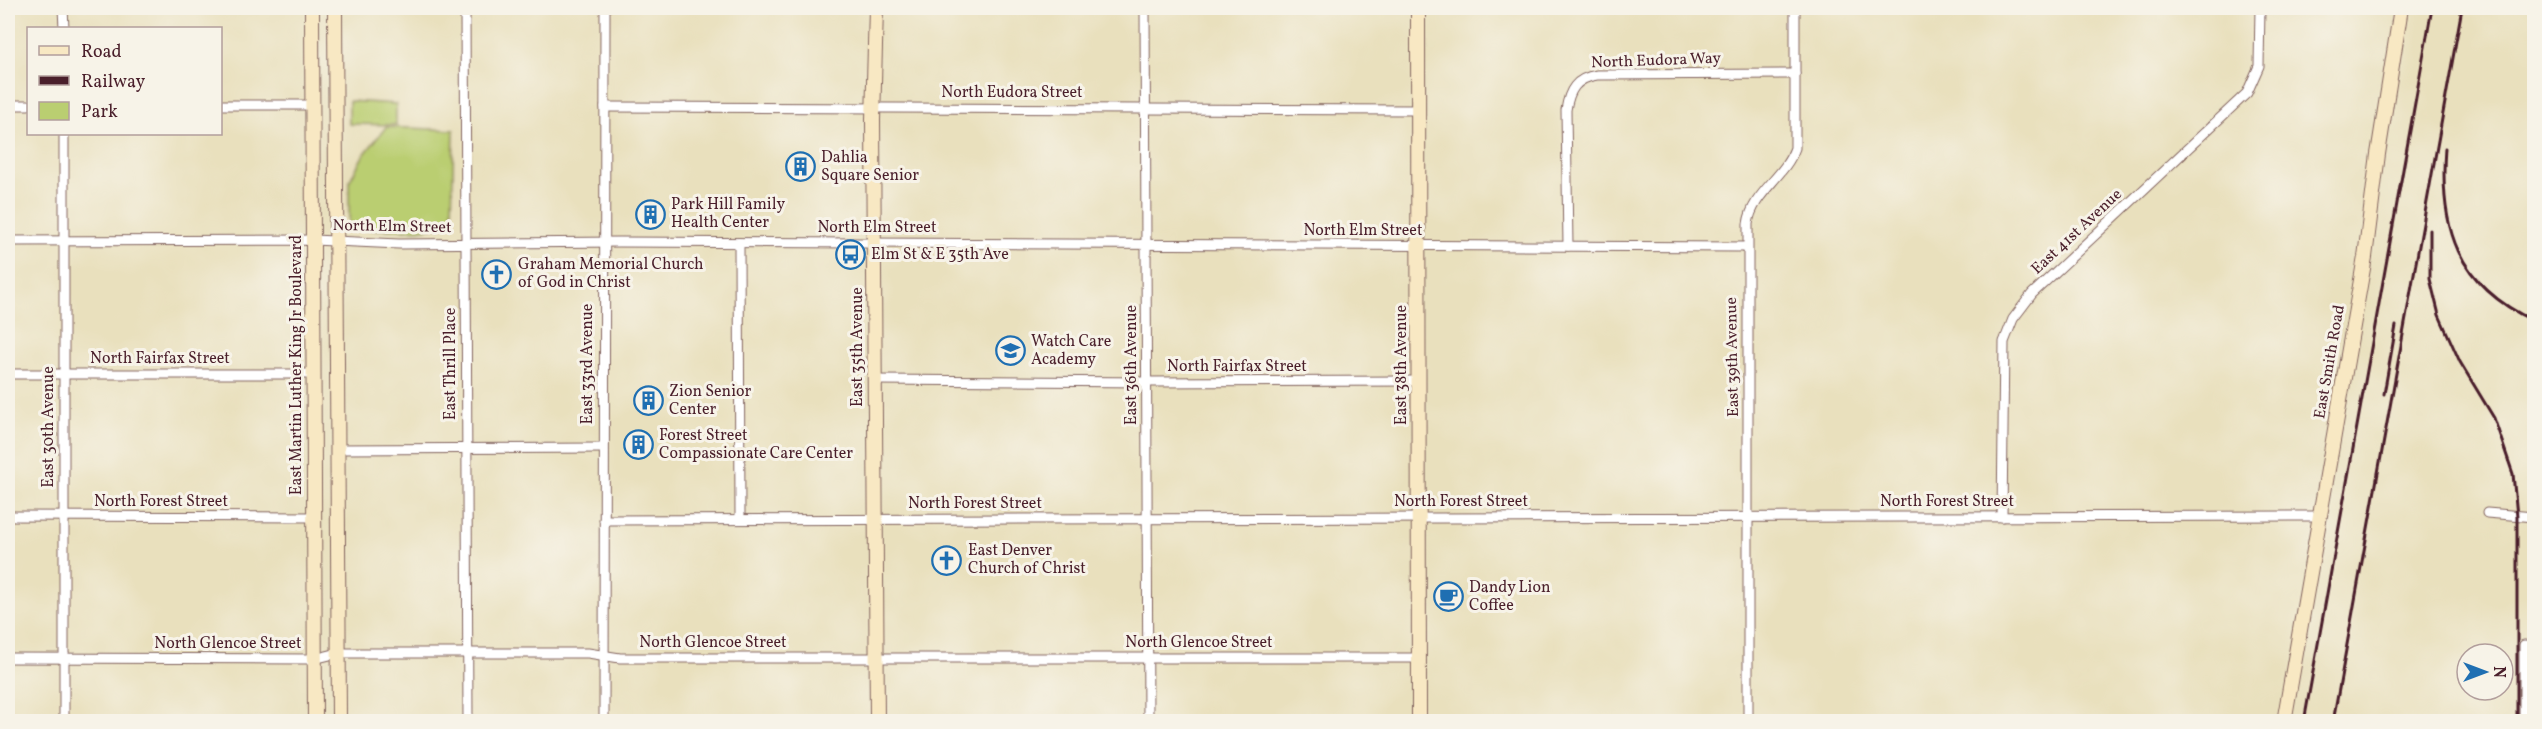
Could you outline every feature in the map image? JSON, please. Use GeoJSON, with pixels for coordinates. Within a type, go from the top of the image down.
{"type":"FeatureCollection","features":[{"type":"Feature","properties":{"kind":"street"},"geometry":{"type":"LineString","coordinates":[[63,8],[64,27]]}},
{"type":"Feature","properties":{"kind":"street","name":"East Martin Luther King Jr Boulevard"},"geometry":{"type":"LineString","coordinates":[[312,8],[315,722]]}},
{"type":"Feature","properties":{"kind":"street"},"geometry":{"type":"LineString","coordinates":[[335,8],[339,722]]}},
{"type":"Feature","properties":{"kind":"street","name":"East Thrill Place"},"geometry":{"type":"LineString","coordinates":[[465,8],[468,722]]}},
{"type":"Feature","properties":{"kind":"street","name":"East 33rd Avenue"},"geometry":{"type":"LineString","coordinates":[[604,722],[605,8]]}},
{"type":"Feature","properties":{"kind":"street","name":"East 35th Avenue"},"geometry":{"type":"LineString","coordinates":[[876,8],[873,107],[877,722]]}},
{"type":"Feature","properties":{"kind":"street","name":"East 36th Avenue"},"geometry":{"type":"LineString","coordinates":[[1145,8],[1148,722]]}},
{"type":"Feature","properties":{"kind":"street","name":"East 38th Avenue"},"geometry":{"type":"LineString","coordinates":[[1418,8],[1419,722]]}},
{"type":"Feature","properties":{"kind":"street","name":"East 39th Avenue"},"geometry":{"type":"LineString","coordinates":[[1748,722],[1747,247],[1749,215],[1786,167],[1795,148],[1795,8]]}},
{"type":"Feature","properties":{"kind":"street","name":"East 41st Avenue"},"geometry":{"type":"LineString","coordinates":[[2002,517],[2003,358],[2007,331],[2013,319],[2032,294],[2247,93],[2259,66],[2260,8]]}},
{"type":"Feature","properties":{"kind":"street","name":"East Smith Road"},"geometry":{"type":"LineString","coordinates":[[2284,722],[2365,257],[2378,154],[2401,8]]}},
{"type":"Feature","properties":{"kind":"street","name":"North Eudora Way"},"geometry":{"type":"LineString","coordinates":[[1568,246],[1566,110],[1570,91],[1580,80],[1597,75],[1795,74]]}},
{"type":"Feature","properties":{"kind":"street"},"geometry":{"type":"LineString","coordinates":[[8,105],[27,105]]}},
{"type":"Feature","properties":{"kind":"street"},"geometry":{"type":"LineString","coordinates":[[222,105],[312,105]]}},
{"type":"Feature","properties":{"kind":"street","name":"North Eudora Street"},"geometry":{"type":"LineString","coordinates":[[605,107],[1418,110]]}},
{"type":"Feature","properties":{"kind":"street","name":"East 30th Avenue"},"geometry":{"type":"LineString","coordinates":[[64,135],[64,722]]}},
{"type":"Feature","properties":{"kind":"street","name":"North Elm Street"},"geometry":{"type":"LineString","coordinates":[[8,241],[313,240],[466,244],[874,243],[1747,247]]}},
{"type":"Feature","properties":{"kind":"street"},"geometry":{"type":"LineString","coordinates":[[739,243],[740,519]]}},
{"type":"Feature","properties":{"kind":"street","name":"North Fairfax Street"},"geometry":{"type":"LineString","coordinates":[[8,374],[313,374]]}},
{"type":"Feature","properties":{"kind":"street","name":"North Fairfax Street"},"geometry":{"type":"LineString","coordinates":[[875,380],[1419,381]]}},
{"type":"Feature","properties":{"kind":"street"},"geometry":{"type":"LineString","coordinates":[[338,449],[603,448]]}},
{"type":"Feature","properties":{"kind":"street"},"geometry":{"type":"LineString","coordinates":[[2487,513],[2535,517]]}},
{"type":"Feature","properties":{"kind":"street","name":"North Forest Street"},"geometry":{"type":"LineString","coordinates":[[8,516],[314,517]]}},
{"type":"Feature","properties":{"kind":"street","name":"North Forest Street"},"geometry":{"type":"LineString","coordinates":[[604,520],[2319,516]]}},
{"type":"Feature","properties":{"kind":"street"},"geometry":{"type":"LineString","coordinates":[[2524,722],[2529,646]]}},
{"type":"Feature","properties":{"kind":"street","name":"North Glencoe Street"},"geometry":{"type":"LineString","coordinates":[[8,658],[314,659],[338,653],[588,653],[620,658],[1419,658]]}},
{"type":"Feature","properties":{"kind":"green space"},"geometry":{"type":"Polygon","coordinates":[[[349,101],[396,104],[396,125],[349,124],[349,101]]]}},
{"type":"Feature","properties":{"kind":"green space"},"geometry":{"type":"Polygon","coordinates":[[[386,127],[454,130],[452,215],[442,226],[419,230],[349,229],[349,182],[363,156],[386,127]]]}},
{"type":"Feature","properties":{"kind":"railway"},"geometry":{"type":"LineString","coordinates":[[2304,722],[2432,8]]}},
{"type":"Feature","properties":{"kind":"railway"},"geometry":{"type":"LineString","coordinates":[[2333,722],[2462,8]]}},
{"type":"Feature","properties":{"kind":"railway"},"geometry":{"type":"LineString","coordinates":[[2445,148],[2446,204],[2450,228],[2458,251],[2470,272],[2487,290],[2508,307],[2534,321]]}},
{"type":"Feature","properties":{"kind":"railway"},"geometry":{"type":"LineString","coordinates":[[2430,230],[2430,279],[2439,315],[2460,362],[2494,418],[2513,474],[2517,516],[2517,722]]}},
{"type":"Feature","properties":{"kind":"railway"},"geometry":{"type":"LineString","coordinates":[[2384,394],[2396,326]]}},
{"type":"Feature","properties":{"kind":"place","name":"Dahlia Square Senior"},"geometry":{"type":"Point","coordinates":[800,167]}},
{"type":"Feature","properties":{"kind":"place","name":"Park Hill Family Health Center"},"geometry":{"type":"Point","coordinates":[650,214]}},
{"type":"Feature","properties":{"kind":"place","name":"Elm St & E 35th Ave"},"geometry":{"type":"Point","coordinates":[850,255]}},
{"type":"Feature","properties":{"kind":"place","name":"Graham Memorial Church of God in Christ"},"geometry":{"type":"Point","coordinates":[497,274]}},
{"type":"Feature","properties":{"kind":"place","name":"Watch Care Academy"},"geometry":{"type":"Point","coordinates":[1010,351]}},
{"type":"Feature","properties":{"kind":"place","name":"Zion Senior Center"},"geometry":{"type":"Point","coordinates":[648,401]}},
{"type":"Feature","properties":{"kind":"place","name":"Forest Street Compassionate Care Center"},"geometry":{"type":"Point","coordinates":[638,445]}},
{"type":"Feature","properties":{"kind":"place","name":"East Denver Church of Christ"},"geometry":{"type":"Point","coordinates":[947,560]}},
{"type":"Feature","properties":{"kind":"place","name":"Dandy Lion Coffee"},"geometry":{"type":"Point","coordinates":[1448,597]}}]}
